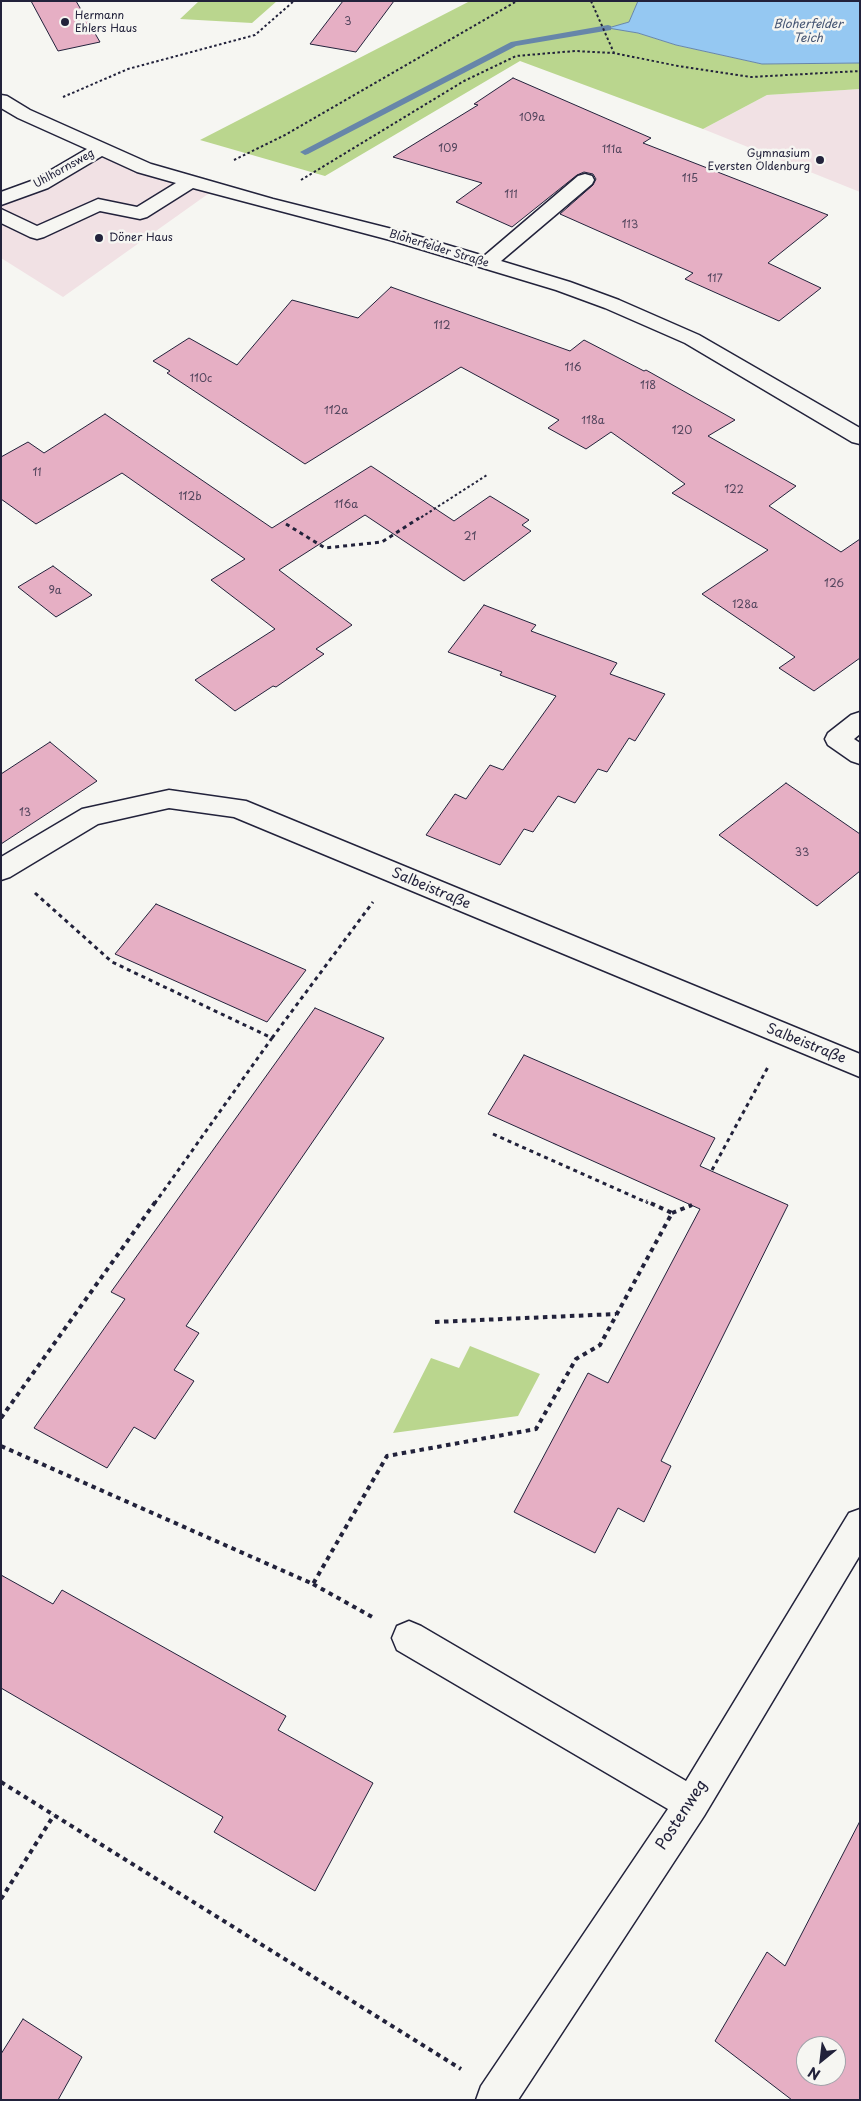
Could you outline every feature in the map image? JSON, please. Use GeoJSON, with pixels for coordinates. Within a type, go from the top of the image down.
{"type":"FeatureCollection","features":[{"type":"Feature","properties":{"kind":"street","name":"Bloherfelder Straße"},"geometry":{"type":"LineString","coordinates":[[1,100],[24,114],[99,150],[144,168],[190,182],[397,236],[572,289],[692,339],[812,407],[860,437]]}},
{"type":"Feature","properties":{"kind":"street","name":"Uhlhornsweg"},"geometry":{"type":"LineString","coordinates":[[1,199],[41,184],[99,150]]}},
{"type":"Feature","properties":{"kind":"street"},"geometry":{"type":"LineString","coordinates":[[487,263],[585,180]]}},
{"type":"Feature","properties":{"kind":"street"},"geometry":{"type":"LineString","coordinates":[[1,215],[37,233],[98,205],[140,213],[190,182]]}},
{"type":"Feature","properties":{"kind":"street"},"geometry":{"type":"LineString","coordinates":[[860,721],[837,739],[860,755]]}},
{"type":"Feature","properties":{"kind":"street","name":"Salbeistraße"},"geometry":{"type":"LineString","coordinates":[[4,868],[91,816],[169,799],[237,808],[860,1066]]}},
{"type":"Feature","properties":{"kind":"street","name":"Postenweg"},"geometry":{"type":"LineString","coordinates":[[497,2097],[692,1804],[860,1524]]}},
{"type":"Feature","properties":{"kind":"street"},"geometry":{"type":"LineString","coordinates":[[409,1638],[692,1804]]}},
{"type":"Feature","properties":{"kind":"path"},"geometry":{"type":"LineString","coordinates":[[24,114],[128,69],[255,34],[294,1]]}},
{"type":"Feature","properties":{"kind":"path"},"geometry":{"type":"LineString","coordinates":[[226,163],[285,135],[517,1]]}},
{"type":"Feature","properties":{"kind":"path"},"geometry":{"type":"LineString","coordinates":[[591,1],[614,53]]}},
{"type":"Feature","properties":{"kind":"path"},"geometry":{"type":"LineString","coordinates":[[297,182],[464,81],[516,56],[575,51],[614,53],[678,66],[751,77],[860,71]]}},
{"type":"Feature","properties":{"kind":"path"},"geometry":{"type":"LineString","coordinates":[[286,524],[325,548],[382,542],[487,475]]}},
{"type":"Feature","properties":{"kind":"path"},"geometry":{"type":"LineString","coordinates":[[4,868],[112,962],[272,1038]]}},
{"type":"Feature","properties":{"kind":"path"},"geometry":{"type":"LineString","coordinates":[[1,1418],[272,1038],[394,873]]}},
{"type":"Feature","properties":{"kind":"path"},"geometry":{"type":"LineString","coordinates":[[712,1170],[786,1036]]}},
{"type":"Feature","properties":{"kind":"path"},"geometry":{"type":"LineString","coordinates":[[493,1134],[672,1213]]}},
{"type":"Feature","properties":{"kind":"path"},"geometry":{"type":"LineString","coordinates":[[313,1584],[387,1456],[536,1429],[576,1359],[600,1345],[672,1213],[692,1206]]}},
{"type":"Feature","properties":{"kind":"path"},"geometry":{"type":"LineString","coordinates":[[435,1322],[617,1314]]}},
{"type":"Feature","properties":{"kind":"path"},"geometry":{"type":"LineString","coordinates":[[1,1446],[313,1584],[409,1638]]}},
{"type":"Feature","properties":{"kind":"path"},"geometry":{"type":"LineString","coordinates":[[1,1782],[497,2097]]}},
{"type":"Feature","properties":{"kind":"path"},"geometry":{"type":"LineString","coordinates":[[1,1899],[54,1815]]}},
{"type":"Feature","properties":{"kind":"shaded area","name":"Gymnasium Eversten Oldenburg"},"geometry":{"type":"Polygon","coordinates":[[[860,89],[860,192],[703,129],[767,95],[860,89]]]}},
{"type":"Feature","properties":{"kind":"shaded area"},"geometry":{"type":"Polygon","coordinates":[[[99,150],[215,189],[63,297],[1,258],[1,199],[99,150]]]}},
{"type":"Feature","properties":{"kind":"green space"},"geometry":{"type":"Polygon","coordinates":[[[199,1],[277,1],[252,23],[180,19],[199,1]]]}},
{"type":"Feature","properties":{"kind":"green space"},"geometry":{"type":"Polygon","coordinates":[[[470,1],[638,1],[629,22],[610,28],[638,33],[676,45],[762,64],[860,63],[860,89],[767,95],[703,129],[520,61],[325,176],[200,140],[470,1]]]}},
{"type":"Feature","properties":{"kind":"green space"},"geometry":{"type":"Polygon","coordinates":[[[470,1346],[540,1374],[518,1416],[393,1433],[431,1358],[459,1368],[470,1346]]]}},
{"type":"Feature","properties":{"kind":"water","name":"Bloherfelder Teich"},"geometry":{"type":"Polygon","coordinates":[[[638,1],[860,1],[860,63],[762,64],[676,45],[638,33],[608,28],[629,22],[638,1]]]}},
{"type":"Feature","properties":{"kind":"building","name":"Hermann Ehlers Haus"},"geometry":{"type":"Polygon","coordinates":[[[31,1],[76,1],[100,42],[58,51],[31,1]]]}},
{"type":"Feature","properties":{"kind":"building"},"geometry":{"type":"Polygon","coordinates":[[[343,1],[394,1],[356,52],[310,44],[343,1]]]}},
{"type":"Feature","properties":{"kind":"building"},"geometry":{"type":"Polygon","coordinates":[[[513,78],[651,138],[643,143],[828,215],[768,263],[821,288],[779,321],[685,279],[693,273],[560,214],[593,185],[596,179],[593,174],[584,172],[577,175],[512,227],[456,202],[482,183],[393,157],[478,105],[474,104],[513,78]]]}},
{"type":"Feature","properties":{"kind":"building"},"geometry":{"type":"Polygon","coordinates":[[[391,287],[570,351],[584,340],[644,371],[646,370],[735,420],[708,436],[796,486],[769,506],[841,552],[860,539],[860,658],[814,691],[779,668],[795,657],[702,594],[768,550],[672,493],[685,484],[611,432],[586,449],[548,428],[559,420],[461,367],[305,464],[167,373],[170,371],[153,361],[189,338],[237,365],[292,300],[358,318],[391,287]]]}},
{"type":"Feature","properties":{"kind":"building"},"geometry":{"type":"Polygon","coordinates":[[[105,414],[272,528],[371,466],[454,521],[490,496],[529,520],[522,525],[531,531],[464,581],[365,515],[279,570],[352,625],[316,649],[324,654],[276,687],[273,686],[235,711],[195,680],[275,629],[211,580],[245,559],[122,473],[36,524],[1,499],[1,457],[28,442],[44,453],[105,414]]]}},
{"type":"Feature","properties":{"kind":"building"},"geometry":{"type":"Polygon","coordinates":[[[53,566],[92,595],[56,617],[18,587],[53,566]]]}},
{"type":"Feature","properties":{"kind":"building"},"geometry":{"type":"Polygon","coordinates":[[[484,605],[536,625],[531,631],[617,663],[610,674],[665,694],[635,741],[629,738],[607,772],[598,769],[575,803],[558,796],[533,832],[524,829],[500,865],[426,835],[455,794],[466,799],[490,765],[503,770],[556,696],[500,675],[502,672],[448,652],[484,605]]]}},
{"type":"Feature","properties":{"kind":"building"},"geometry":{"type":"Polygon","coordinates":[[[50,742],[97,781],[1,844],[1,774],[50,742]]]}},
{"type":"Feature","properties":{"kind":"building"},"geometry":{"type":"Polygon","coordinates":[[[786,783],[860,834],[860,871],[817,906],[719,835],[786,783]]]}},
{"type":"Feature","properties":{"kind":"building"},"geometry":{"type":"Polygon","coordinates":[[[156,904],[306,970],[267,1022],[115,954],[156,904]]]}},
{"type":"Feature","properties":{"kind":"building"},"geometry":{"type":"Polygon","coordinates":[[[315,1008],[384,1038],[186,1326],[199,1333],[174,1370],[194,1381],[155,1439],[134,1427],[107,1468],[34,1428],[125,1299],[111,1292],[315,1008]]]}},
{"type":"Feature","properties":{"kind":"building"},"geometry":{"type":"Polygon","coordinates":[[[524,1055],[715,1138],[700,1166],[788,1205],[661,1461],[671,1466],[644,1522],[618,1508],[595,1553],[514,1512],[588,1373],[608,1383],[700,1209],[488,1114],[524,1055]]]}},
{"type":"Feature","properties":{"kind":"building"},"geometry":{"type":"Polygon","coordinates":[[[1,1575],[53,1604],[62,1590],[286,1716],[278,1730],[373,1783],[315,1891],[214,1832],[223,1817],[1,1688],[1,1575]]]}},
{"type":"Feature","properties":{"kind":"building"},"geometry":{"type":"Polygon","coordinates":[[[860,1821],[860,2100],[792,2100],[715,2041],[767,1952],[785,1966],[860,1821]]]}},
{"type":"Feature","properties":{"kind":"building"},"geometry":{"type":"Polygon","coordinates":[[[23,2019],[82,2057],[58,2100],[1,2100],[1,2054],[23,2019]]]}},
{"type":"Feature","properties":{"kind":"waterway"},"geometry":{"type":"LineString","coordinates":[[305,152],[514,44],[608,28]]}},
{"type":"Feature","properties":{"kind":"place","name":"Hermann Ehlers Haus"},"geometry":{"type":"Point","coordinates":[65,22]}},
{"type":"Feature","properties":{"kind":"place","name":"Gymnasium Eversten Oldenburg"},"geometry":{"type":"Point","coordinates":[820,160]}},
{"type":"Feature","properties":{"kind":"place","name":"Döner Haus"},"geometry":{"type":"Point","coordinates":[99,238]}}]}
